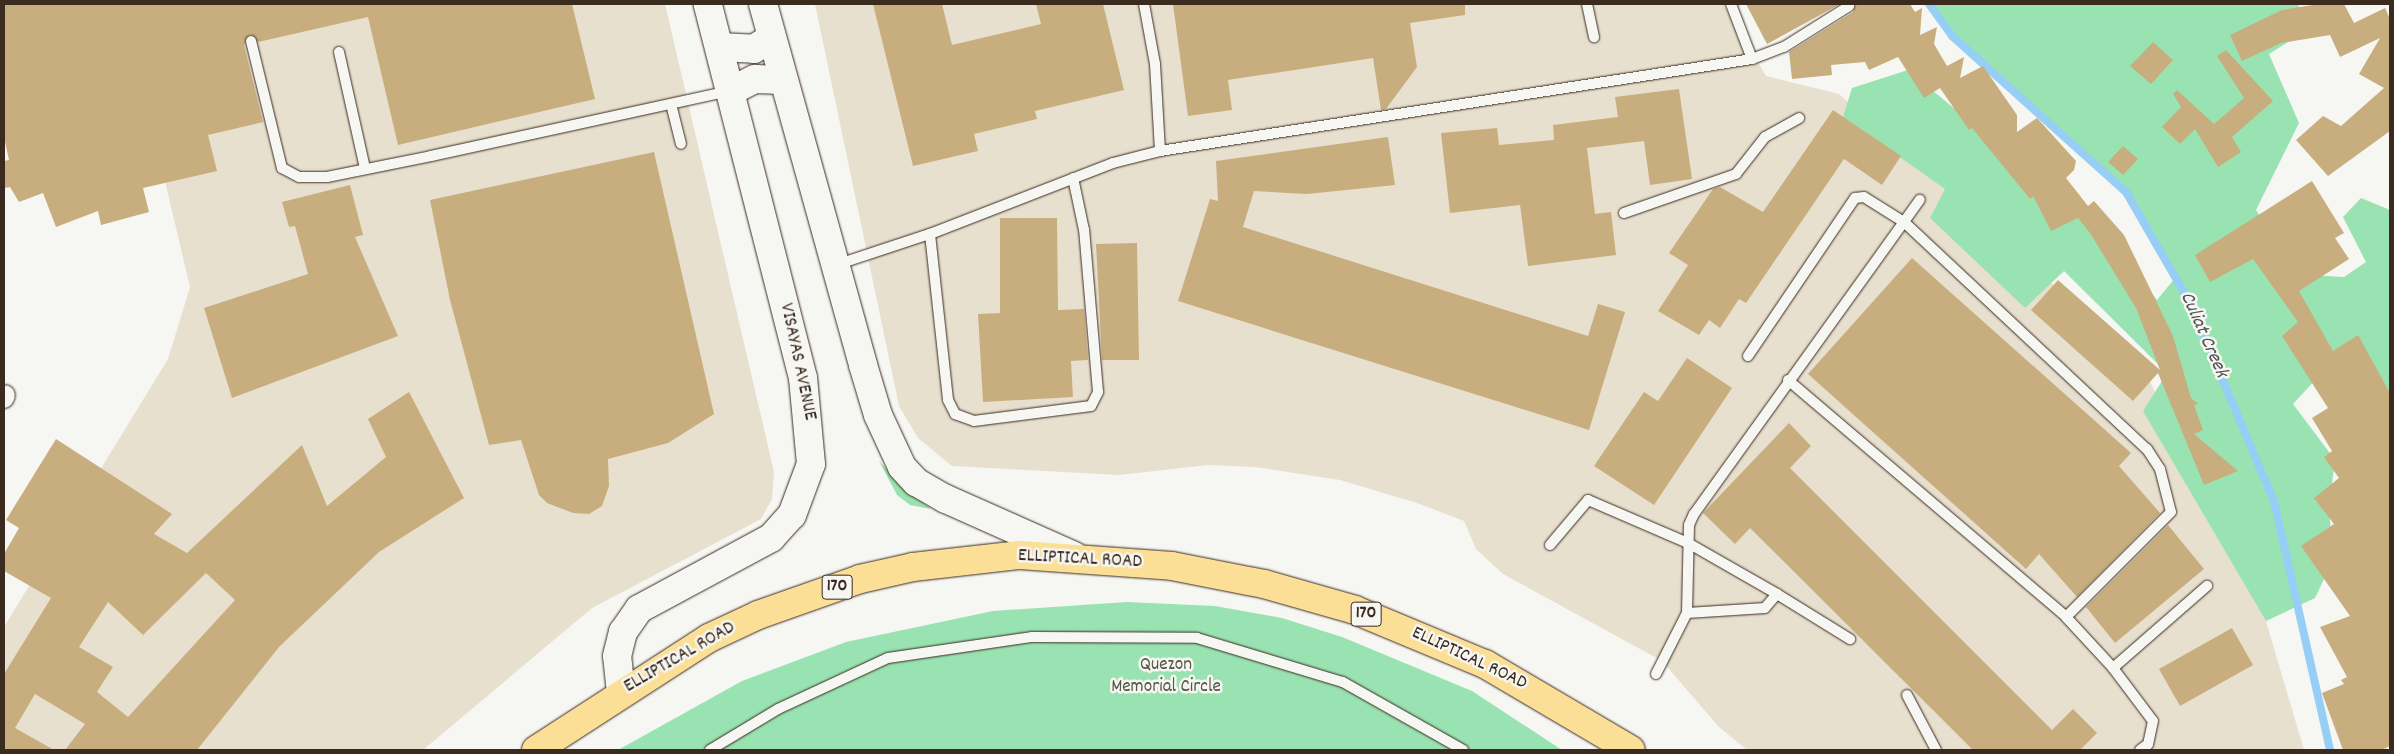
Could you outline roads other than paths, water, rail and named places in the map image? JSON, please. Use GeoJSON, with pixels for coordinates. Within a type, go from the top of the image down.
{"type":"FeatureCollection","features":[{"type":"Feature","properties":{"kind":"main road","name":"VISAYAS AVENUE"},"geometry":{"type":"LineString","coordinates":[[621,693],[617,656],[623,632],[638,609],[771,538],[792,514],[811,464],[803,378],[708,4]]}},
{"type":"Feature","properties":{"kind":"main road"},"geometry":{"type":"LineString","coordinates":[[763,4],[782,80],[878,415],[902,467],[916,482],[946,499],[1074,556]]}},
{"type":"Feature","properties":{"kind":"main road"},"geometry":{"type":"LineString","coordinates":[[720,47],[754,50],[771,38]]}},
{"type":"Feature","properties":{"kind":"main road"},"geometry":{"type":"LineString","coordinates":[[731,91],[755,79],[782,80]]}},
{"type":"Feature","properties":{"kind":"main road","name":"ELLIPTICAL ROAD"},"geometry":{"type":"LineString","coordinates":[[536,750],[621,693],[710,638],[758,615],[860,579],[966,559],[1074,556],[1218,574],[1364,614],[1485,664],[1631,750]]}},
{"type":"Feature","properties":{"kind":"lane"},"geometry":{"type":"LineString","coordinates":[[1144,4],[1155,64],[1160,151]]}},
{"type":"Feature","properties":{"kind":"lane"},"geometry":{"type":"LineString","coordinates":[[1587,4],[1594,37]]}},
{"type":"Feature","properties":{"kind":"lane"},"geometry":{"type":"LineString","coordinates":[[1731,4],[1752,59]]}},
{"type":"Feature","properties":{"kind":"lane"},"geometry":{"type":"LineString","coordinates":[[835,265],[930,234],[1073,178],[1160,151],[1752,59],[1784,47],[1849,6]]}},
{"type":"Feature","properties":{"kind":"lane"},"geometry":{"type":"LineString","coordinates":[[251,41],[282,168],[299,178],[365,168],[731,91]]}},
{"type":"Feature","properties":{"kind":"lane"},"geometry":{"type":"LineString","coordinates":[[339,52],[365,168]]}},
{"type":"Feature","properties":{"kind":"lane"},"geometry":{"type":"LineString","coordinates":[[672,104],[681,144]]}},
{"type":"Feature","properties":{"kind":"lane"},"geometry":{"type":"LineString","coordinates":[[1624,214],[1736,174],[1765,137],[1799,118]]}},
{"type":"Feature","properties":{"kind":"lane"},"geometry":{"type":"LineString","coordinates":[[930,234],[948,400],[955,414],[974,421],[1091,406],[1098,392],[1084,230],[1073,178]]}},
{"type":"Feature","properties":{"kind":"lane"},"geometry":{"type":"LineString","coordinates":[[1748,356],[1855,198],[1864,197],[1904,222],[2147,449],[2160,469],[2171,512],[2066,617]]}},
{"type":"Feature","properties":{"kind":"lane"},"geometry":{"type":"LineString","coordinates":[[1656,674],[1688,613],[1688,544],[1694,514],[1788,380],[1920,200]]}},
{"type":"Feature","properties":{"kind":"lane"},"geometry":{"type":"LineString","coordinates":[[1788,380],[2066,617],[2113,668],[2153,721],[2148,744],[2140,750]]}},
{"type":"Feature","properties":{"kind":"lane"},"geometry":{"type":"LineString","coordinates":[[1550,545],[1588,500],[1688,544],[1777,594],[1850,639]]}},
{"type":"Feature","properties":{"kind":"lane"},"geometry":{"type":"LineString","coordinates":[[2113,668],[2207,586]]}},
{"type":"Feature","properties":{"kind":"lane"},"geometry":{"type":"LineString","coordinates":[[1688,613],[1764,608],[1777,594]]}},
{"type":"Feature","properties":{"kind":"lane"},"geometry":{"type":"LineString","coordinates":[[710,750],[778,709],[888,658],[1032,637],[1197,638],[1343,682],[1463,750]]}},
{"type":"Feature","properties":{"kind":"lane"},"geometry":{"type":"LineString","coordinates":[[1907,695],[1936,750]]}},
{"type":"Feature","properties":{"kind":"waterway","name":"Culiat Creek"},"geometry":{"type":"LineString","coordinates":[[1929,4],[1952,36],[2126,192],[2189,301],[2274,501],[2330,750]]}},
{"type":"Feature","properties":{"kind":"park label","name":"Quezon Memorial Circle"},"geometry":{"type":"Point","coordinates":[1166,677]}}]}
